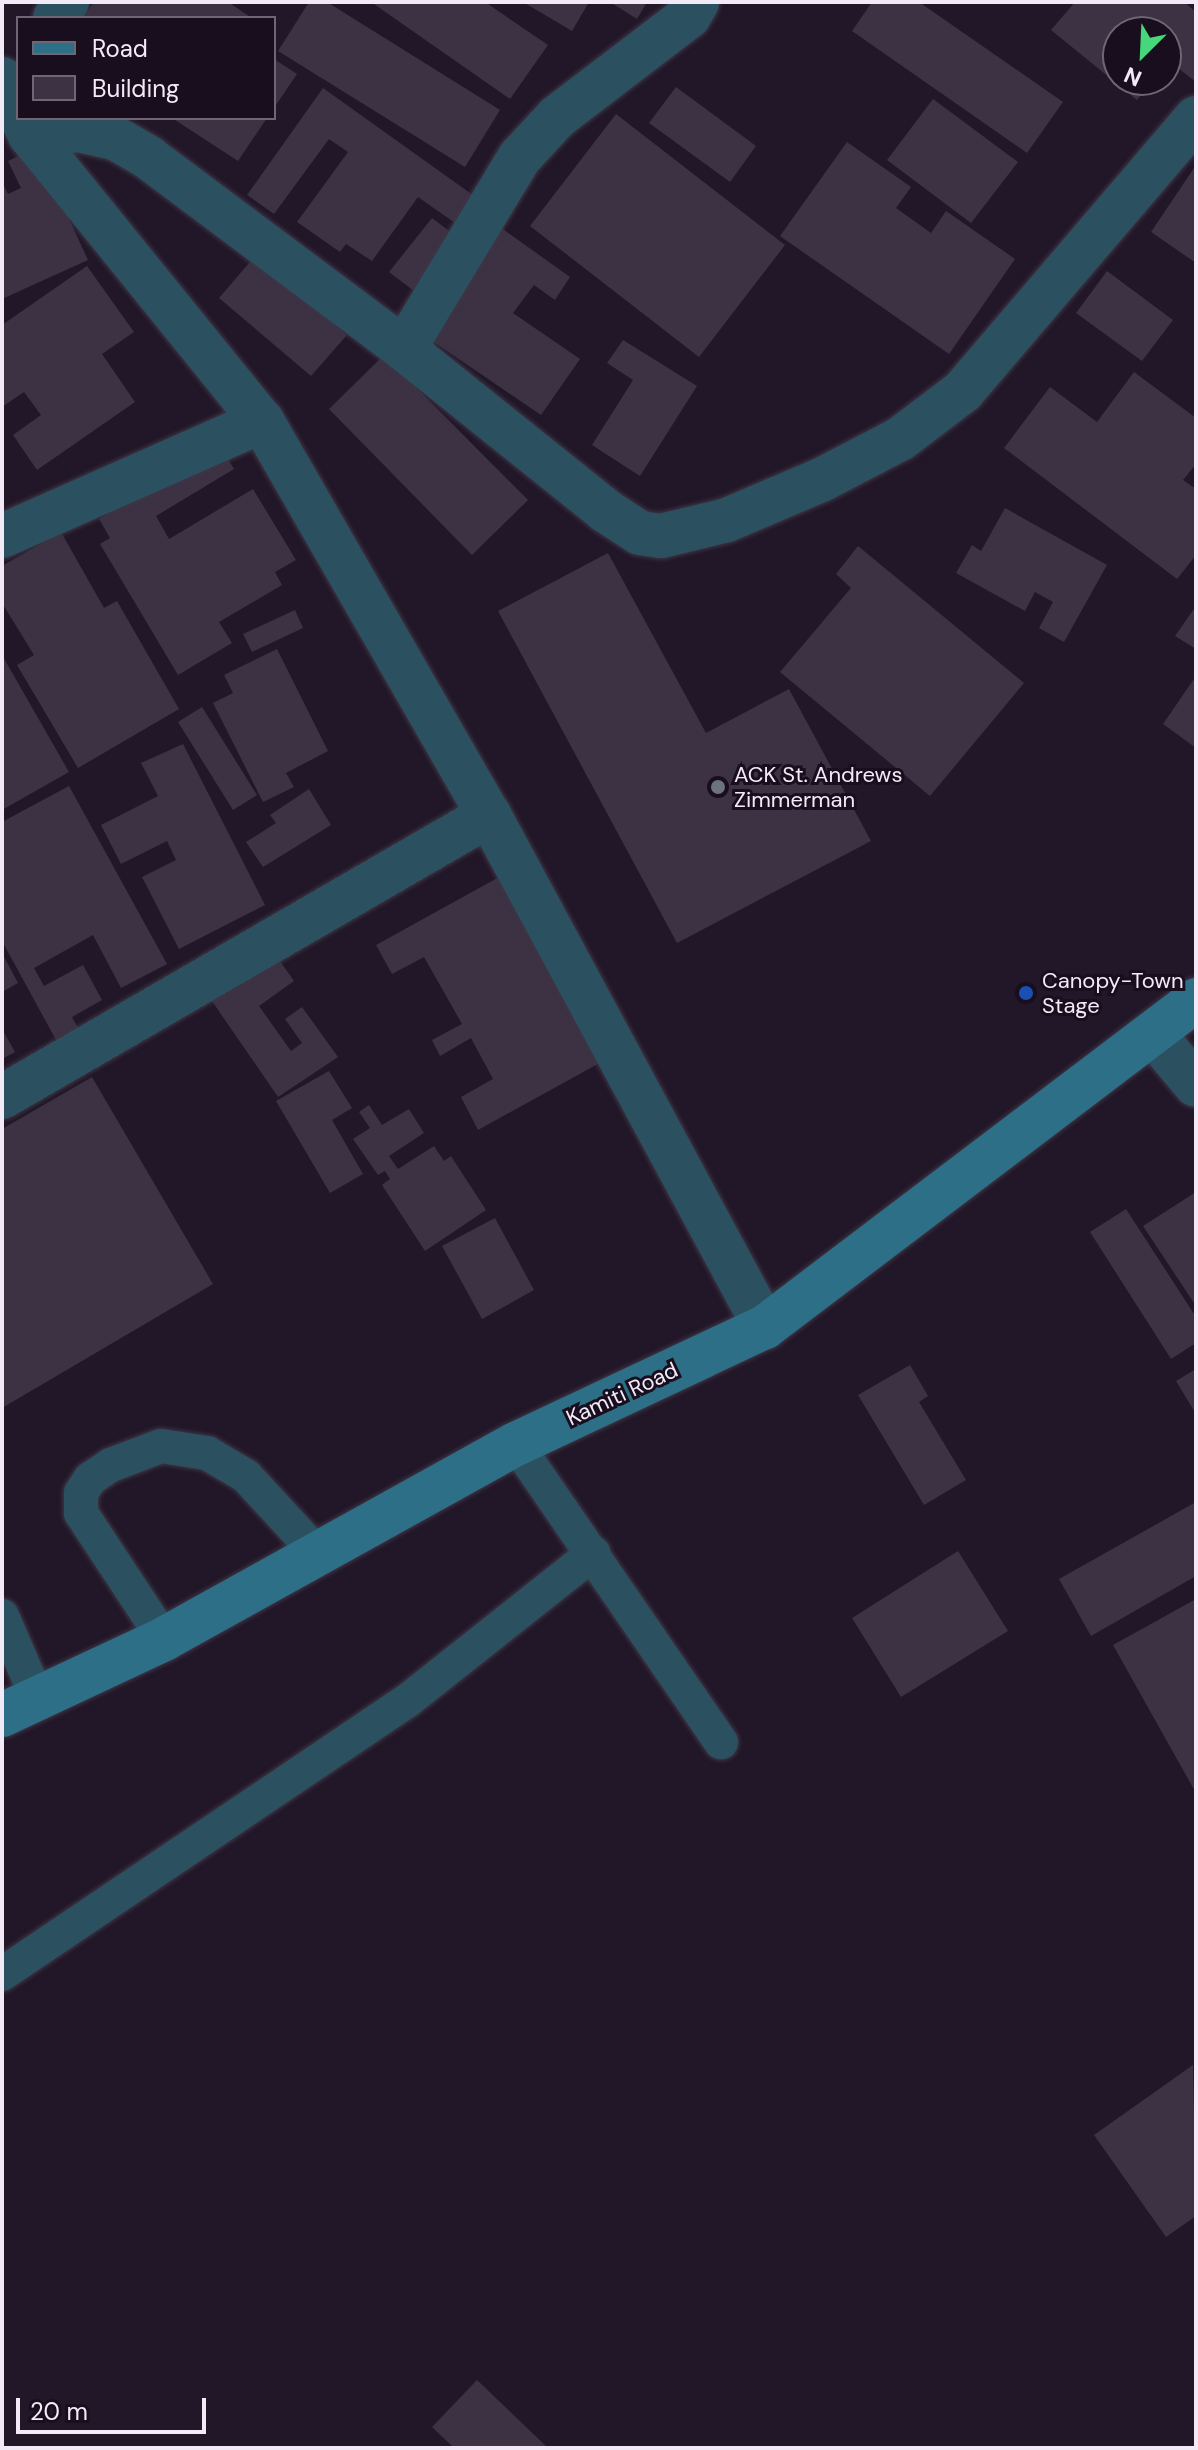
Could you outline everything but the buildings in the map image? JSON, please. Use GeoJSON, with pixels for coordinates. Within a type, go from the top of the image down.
{"type":"FeatureCollection","features":[{"type":"Feature","properties":{"kind":"main road","name":"Kamiti Road"},"geometry":{"type":"LineString","coordinates":[[20,1708],[164,1639],[516,1444],[765,1327],[1154,1035],[1196,1000]]}},
{"type":"Feature","properties":{"kind":"street"},"geometry":{"type":"LineString","coordinates":[[404,349],[520,157],[557,117],[689,16],[697,2]]}},
{"type":"Feature","properties":{"kind":"street"},"geometry":{"type":"LineString","coordinates":[[60,120],[79,130],[115,138],[404,349],[606,511],[640,533],[681,535],[823,479],[900,439],[963,391],[1196,118]]}},
{"type":"Feature","properties":{"kind":"street"},"geometry":{"type":"LineString","coordinates":[[32,120],[262,421],[489,815],[765,1327]]}},
{"type":"Feature","properties":{"kind":"street"},"geometry":{"type":"LineString","coordinates":[[2,536],[262,421]]}},
{"type":"Feature","properties":{"kind":"street"},"geometry":{"type":"LineString","coordinates":[[2,1097],[489,815]]}},
{"type":"Feature","properties":{"kind":"street"},"geometry":{"type":"LineString","coordinates":[[1154,1035],[1196,1085]]}},
{"type":"Feature","properties":{"kind":"lane"},"geometry":{"type":"LineString","coordinates":[[516,1444],[594,1553],[721,1742]]}},
{"type":"Feature","properties":{"kind":"lane"},"geometry":{"type":"LineString","coordinates":[[164,1639],[81,1513],[81,1493],[90,1479],[111,1465],[161,1446],[207,1453],[246,1476],[317,1553]]}},
{"type":"Feature","properties":{"kind":"lane"},"geometry":{"type":"LineString","coordinates":[[2,1974],[407,1701],[594,1553]]}},
{"type":"Feature","properties":{"kind":"lane"},"geometry":{"type":"LineString","coordinates":[[2,1616],[20,1708]]}},
{"type":"Feature","properties":{"kind":"place","name":"ACK St. Andrews Zimmerman"},"geometry":{"type":"Point","coordinates":[718,787]}},
{"type":"Feature","properties":{"kind":"place","name":"Canopy-Town Stage"},"geometry":{"type":"Point","coordinates":[1026,993]}}]}
